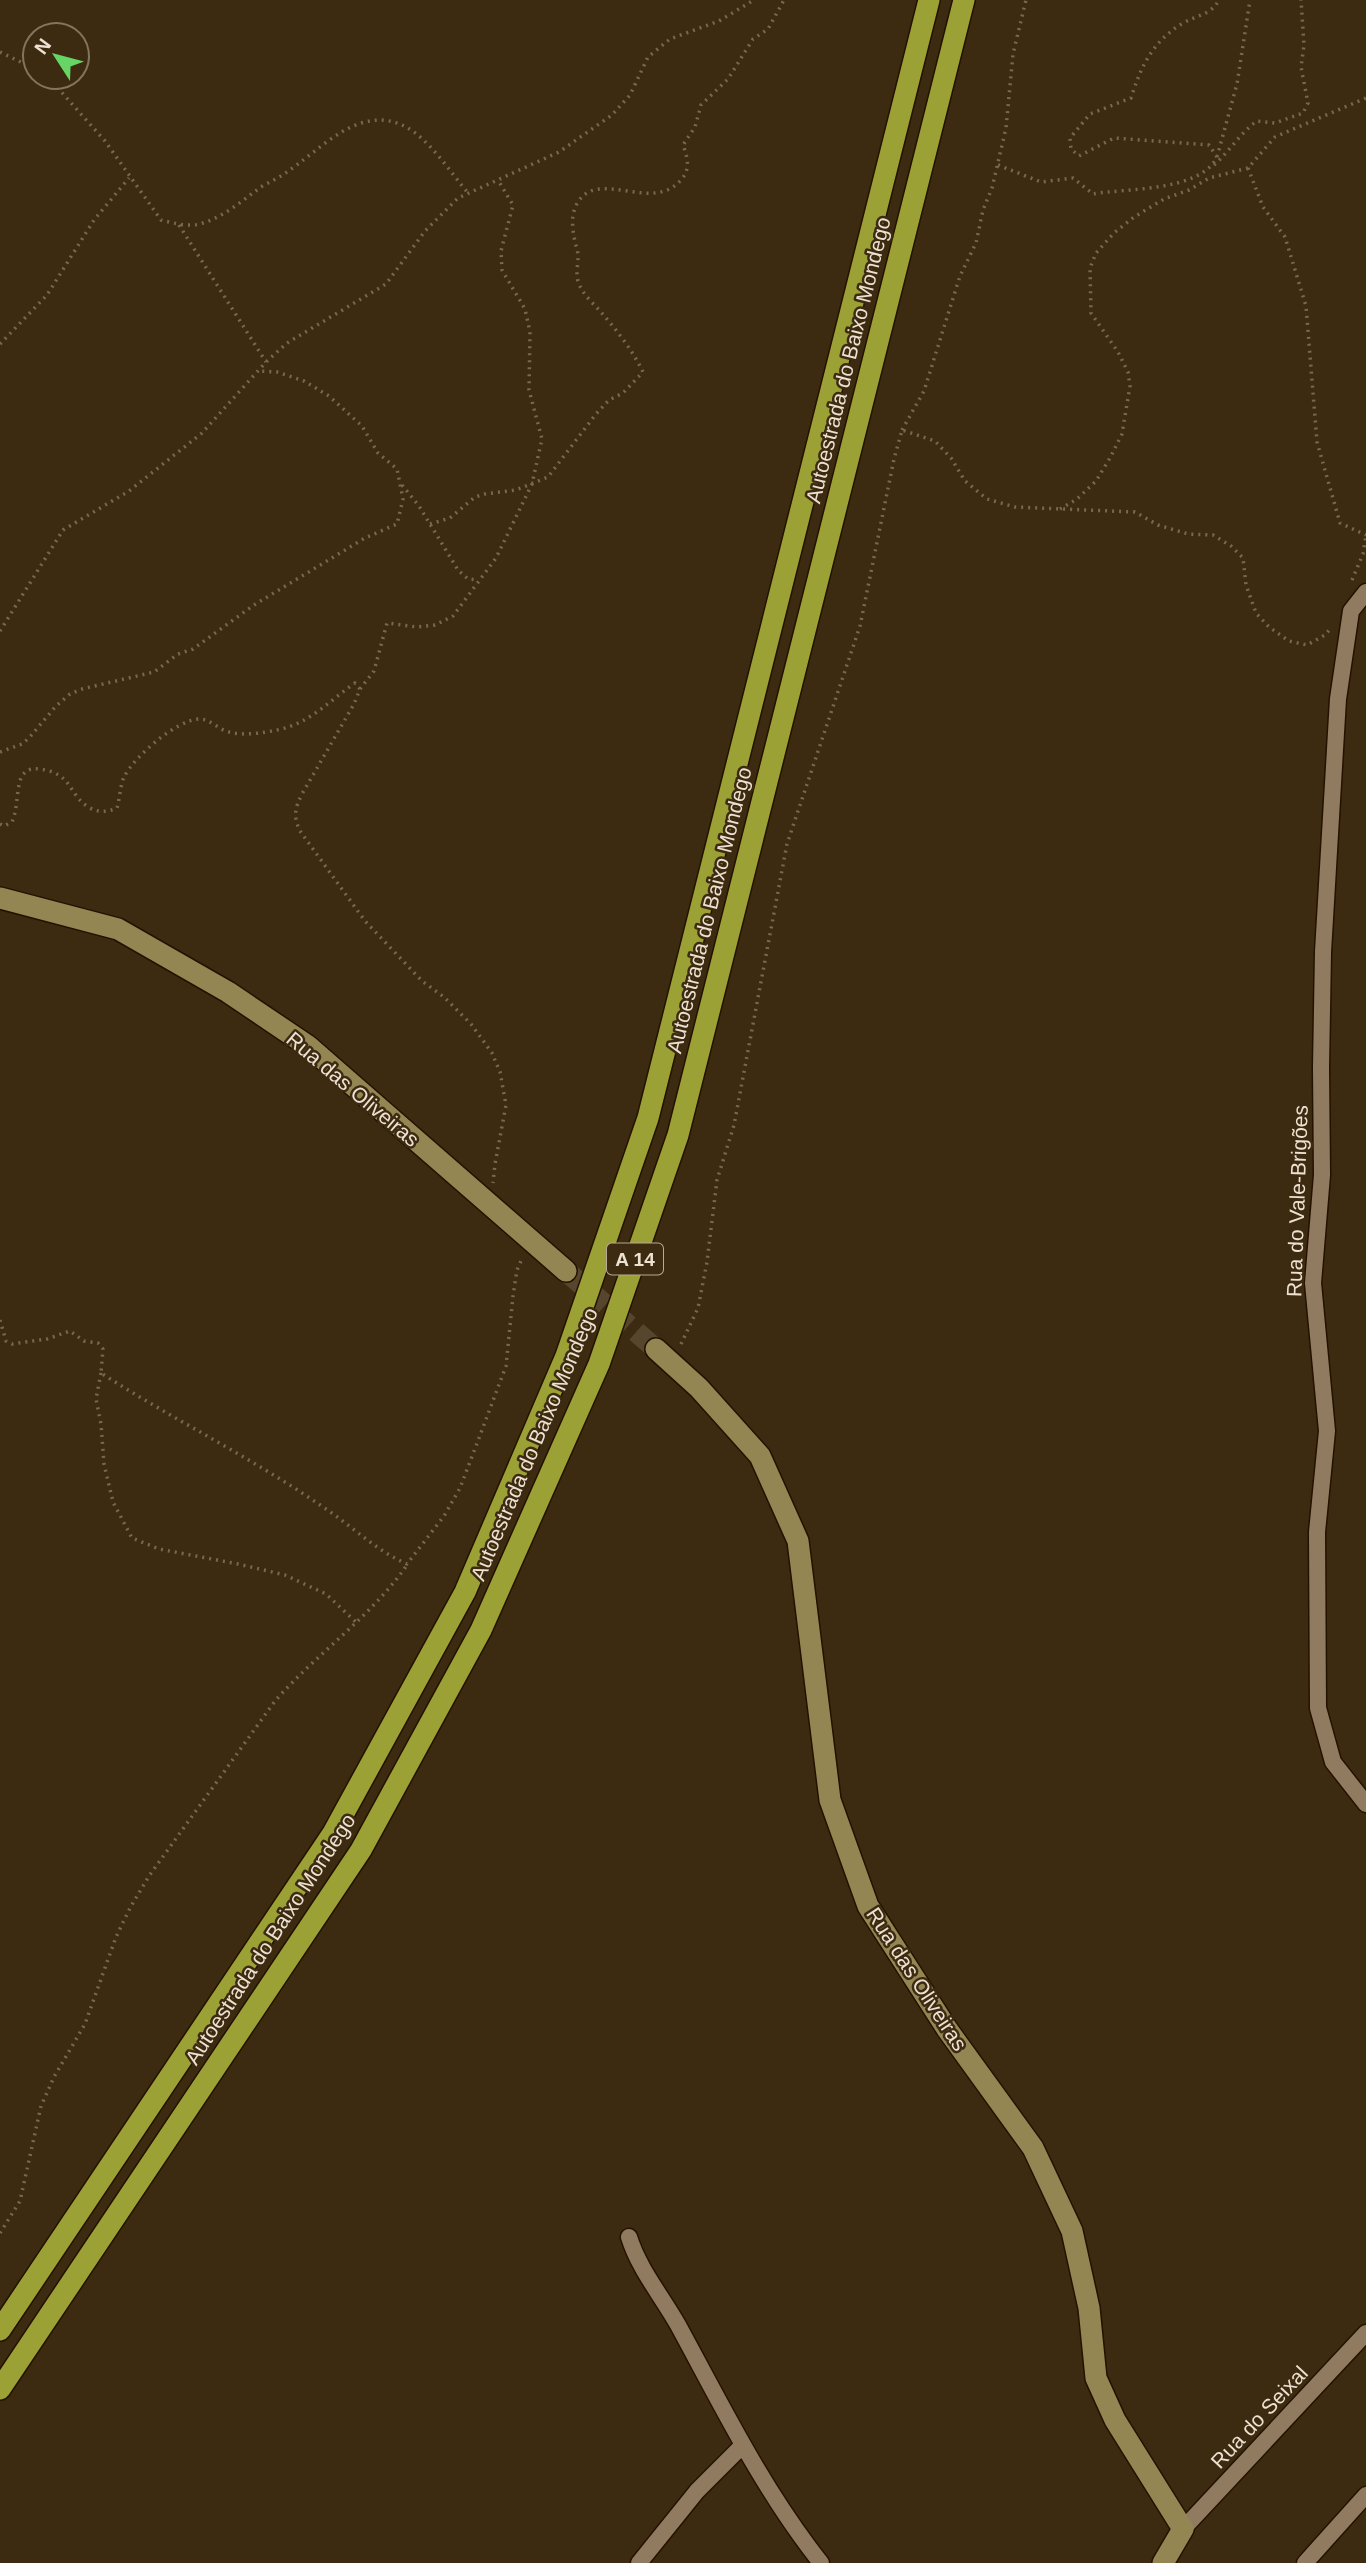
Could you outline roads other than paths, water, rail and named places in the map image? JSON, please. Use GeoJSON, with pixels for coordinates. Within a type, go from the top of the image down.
{"type":"FeatureCollection","features":[{"type":"Feature","properties":{"kind":"highway","name":"Autoestrada do Baixo Mondego"},"geometry":{"type":"LineString","coordinates":[[0,2330],[333,1833],[465,1592],[566,1356],[648,1118],[929,0]]}},
{"type":"Feature","properties":{"kind":"highway","name":"Autoestrada do Baixo Mondego"},"geometry":{"type":"LineString","coordinates":[[0,2389],[361,1850],[481,1630],[599,1364],[678,1135],[964,0]]}},
{"type":"Feature","properties":{"kind":"street","name":"Rua do Vale-Brigões"},"geometry":{"type":"LineString","coordinates":[[1366,592],[1351,611],[1338,699],[1323,953],[1322,1175],[1313,1283],[1327,1431],[1317,1532],[1318,1708],[1333,1762],[1366,1804]]}},
{"type":"Feature","properties":{"kind":"street","name":"Rua das Oliveiras"},"geometry":{"type":"LineString","coordinates":[[0,898],[118,929],[228,992],[308,1046],[566,1271]]}},
{"type":"Feature","properties":{"kind":"street","name":"Rua das Oliveiras"},"geometry":{"type":"LineString","coordinates":[[663,1356],[699,1388],[760,1456],[798,1541],[830,1800],[868,1906],[947,2029],[1033,2148],[1072,2231],[1089,2308],[1096,2378],[1115,2420],[1183,2529]]}},
{"type":"Feature","properties":{"kind":"street"},"geometry":{"type":"LineString","coordinates":[[629,2236],[636,2258],[670,2312],[786,2519],[821,2563]]}},
{"type":"Feature","properties":{"kind":"street","name":"Rua do Seixal"},"geometry":{"type":"LineString","coordinates":[[1183,2529],[1366,2333]]}},
{"type":"Feature","properties":{"kind":"street"},"geometry":{"type":"LineString","coordinates":[[639,2563],[697,2491],[743,2445]]}},
{"type":"Feature","properties":{"kind":"street"},"geometry":{"type":"LineString","coordinates":[[1305,2563],[1366,2495]]}},
{"type":"Feature","properties":{"kind":"street"},"geometry":{"type":"LineString","coordinates":[[1163,2563],[1183,2529]]}},
{"type":"Feature","properties":{"kind":"tunnel"},"geometry":{"type":"LineString","coordinates":[[566,1271],[656,1349]]}}]}
